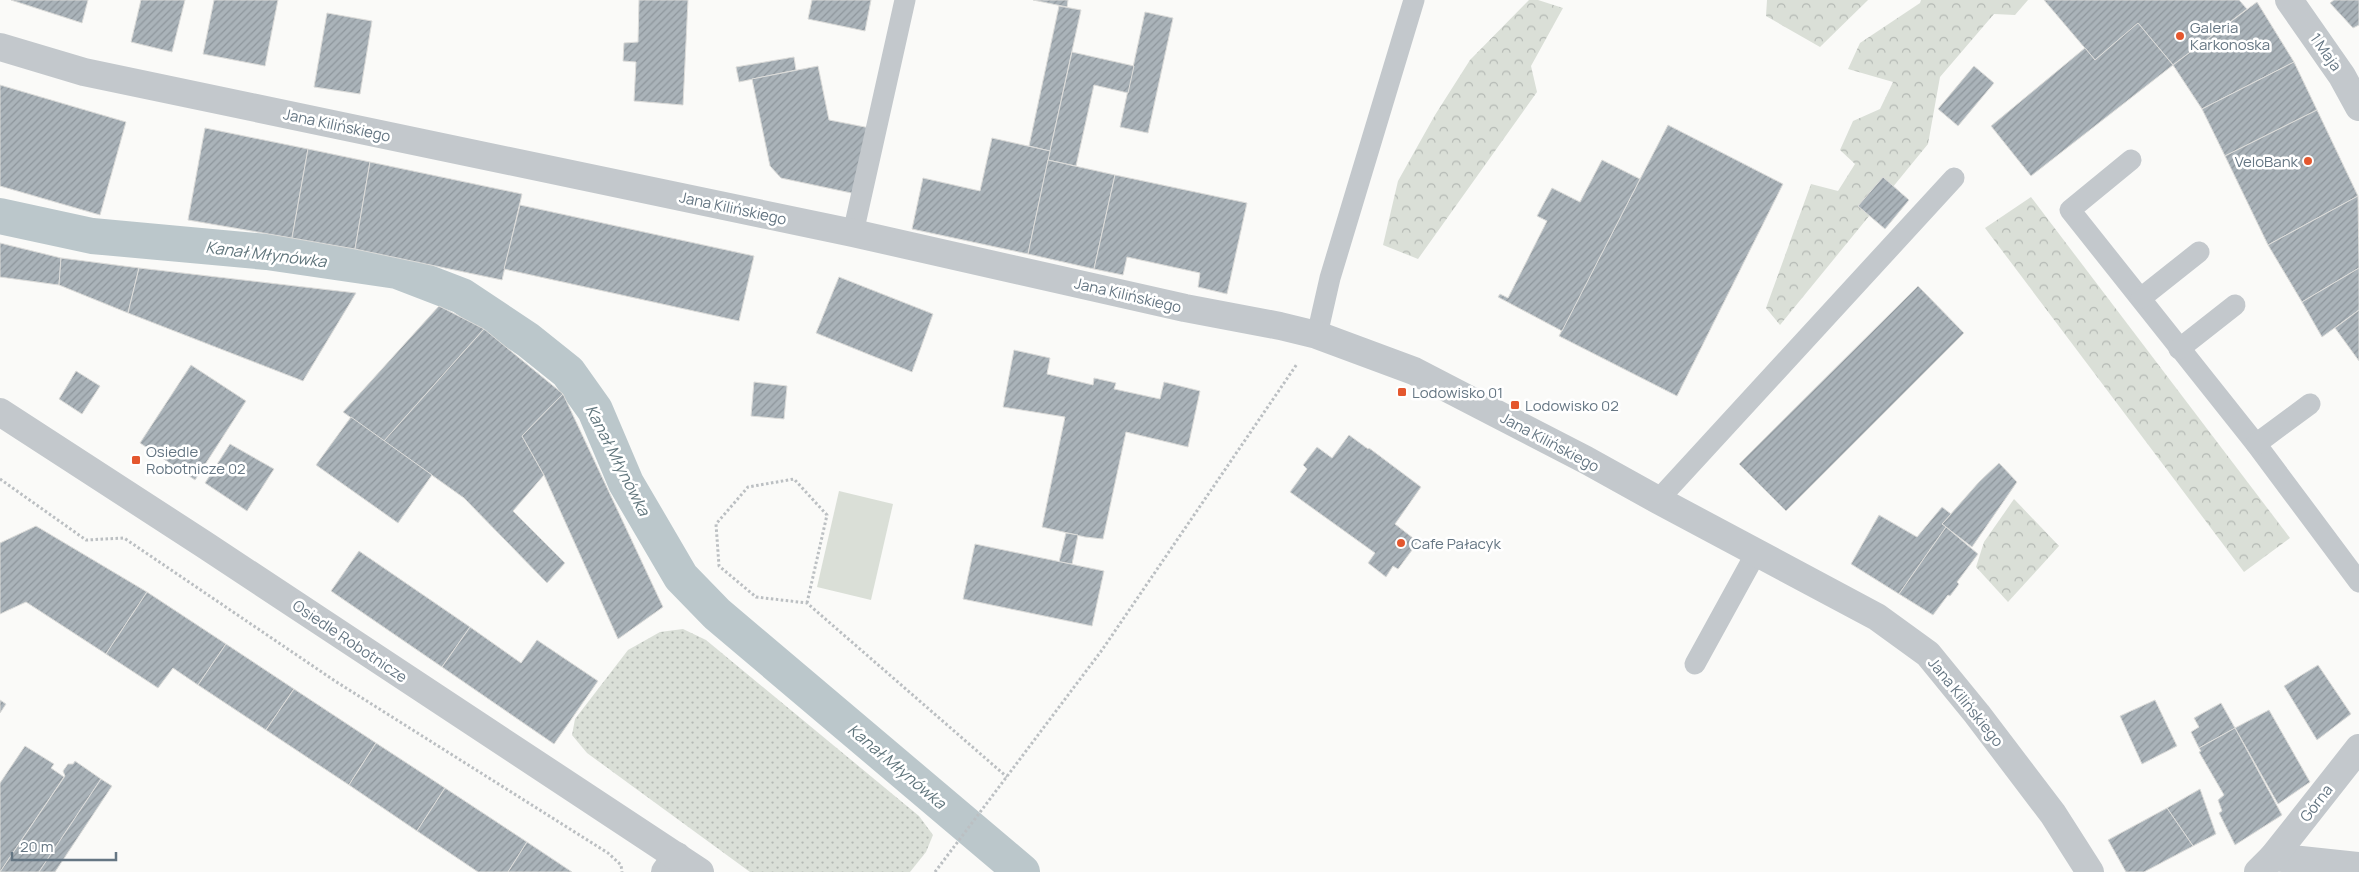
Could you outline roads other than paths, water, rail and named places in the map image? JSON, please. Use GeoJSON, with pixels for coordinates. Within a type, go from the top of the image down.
{"type":"FeatureCollection","features":[{"type":"Feature","properties":{"kind":"street","name":"1 Maja"},"geometry":{"type":"LineString","coordinates":[[2290,0],[2342,76],[2359,107]]}},
{"type":"Feature","properties":{"kind":"street","name":"Jana Kilińskiego"},"geometry":{"type":"LineString","coordinates":[[0,47],[84,72],[852,233],[1185,308],[1317,335],[1414,371],[1586,460],[1878,617],[1928,654],[1977,714],[2053,814],[2090,872]]}},
{"type":"Feature","properties":{"kind":"street","name":"Osiedle Robotnicze"},"geometry":{"type":"LineString","coordinates":[[0,412],[205,544],[671,864],[700,872]]}},
{"type":"Feature","properties":{"kind":"street","name":"Górna"},"geometry":{"type":"LineString","coordinates":[[2266,865],[2359,748]]}},
{"type":"Feature","properties":{"kind":"street"},"geometry":{"type":"LineString","coordinates":[[2266,865],[2359,866]]}},
{"type":"Feature","properties":{"kind":"lane"},"geometry":{"type":"LineString","coordinates":[[852,233],[905,0]]}},
{"type":"Feature","properties":{"kind":"lane"},"geometry":{"type":"LineString","coordinates":[[1317,335],[1333,270],[1414,0]]}},
{"type":"Feature","properties":{"kind":"lane"},"geometry":{"type":"LineString","coordinates":[[2131,160],[2070,210],[2256,444],[2359,582]]}},
{"type":"Feature","properties":{"kind":"lane"},"geometry":{"type":"LineString","coordinates":[[1658,500],[1954,178]]}},
{"type":"Feature","properties":{"kind":"lane"},"geometry":{"type":"LineString","coordinates":[[2141,298],[2199,252]]}},
{"type":"Feature","properties":{"kind":"lane"},"geometry":{"type":"LineString","coordinates":[[2179,349],[2235,305]]}},
{"type":"Feature","properties":{"kind":"lane"},"geometry":{"type":"LineString","coordinates":[[2256,444],[2310,404]]}},
{"type":"Feature","properties":{"kind":"lane"},"geometry":{"type":"LineString","coordinates":[[1695,664],[1756,552]]}},
{"type":"Feature","properties":{"kind":"waterway","name":"Kanał Młynówka"},"geometry":{"type":"LineString","coordinates":[[0,216],[92,236],[267,252],[397,271],[462,296],[528,340],[568,372],[595,410],[626,483],[681,577],[717,614],[1022,872]]}},
{"type":"Feature","properties":{"kind":"place","name":"Galeria Karkonoska"},"geometry":{"type":"Point","coordinates":[2180,36]}},
{"type":"Feature","properties":{"kind":"place","name":"VeloBank"},"geometry":{"type":"Point","coordinates":[2308,161]}},
{"type":"Feature","properties":{"kind":"place","name":"Lodowisko 01"},"geometry":{"type":"Point","coordinates":[1402,392]}},
{"type":"Feature","properties":{"kind":"place","name":"Lodowisko 02"},"geometry":{"type":"Point","coordinates":[1515,405]}},
{"type":"Feature","properties":{"kind":"place","name":"Osiedle Robotnicze 02"},"geometry":{"type":"Point","coordinates":[136,460]}},
{"type":"Feature","properties":{"kind":"place","name":"Cafe Pałacyk"},"geometry":{"type":"Point","coordinates":[1401,543]}}]}
